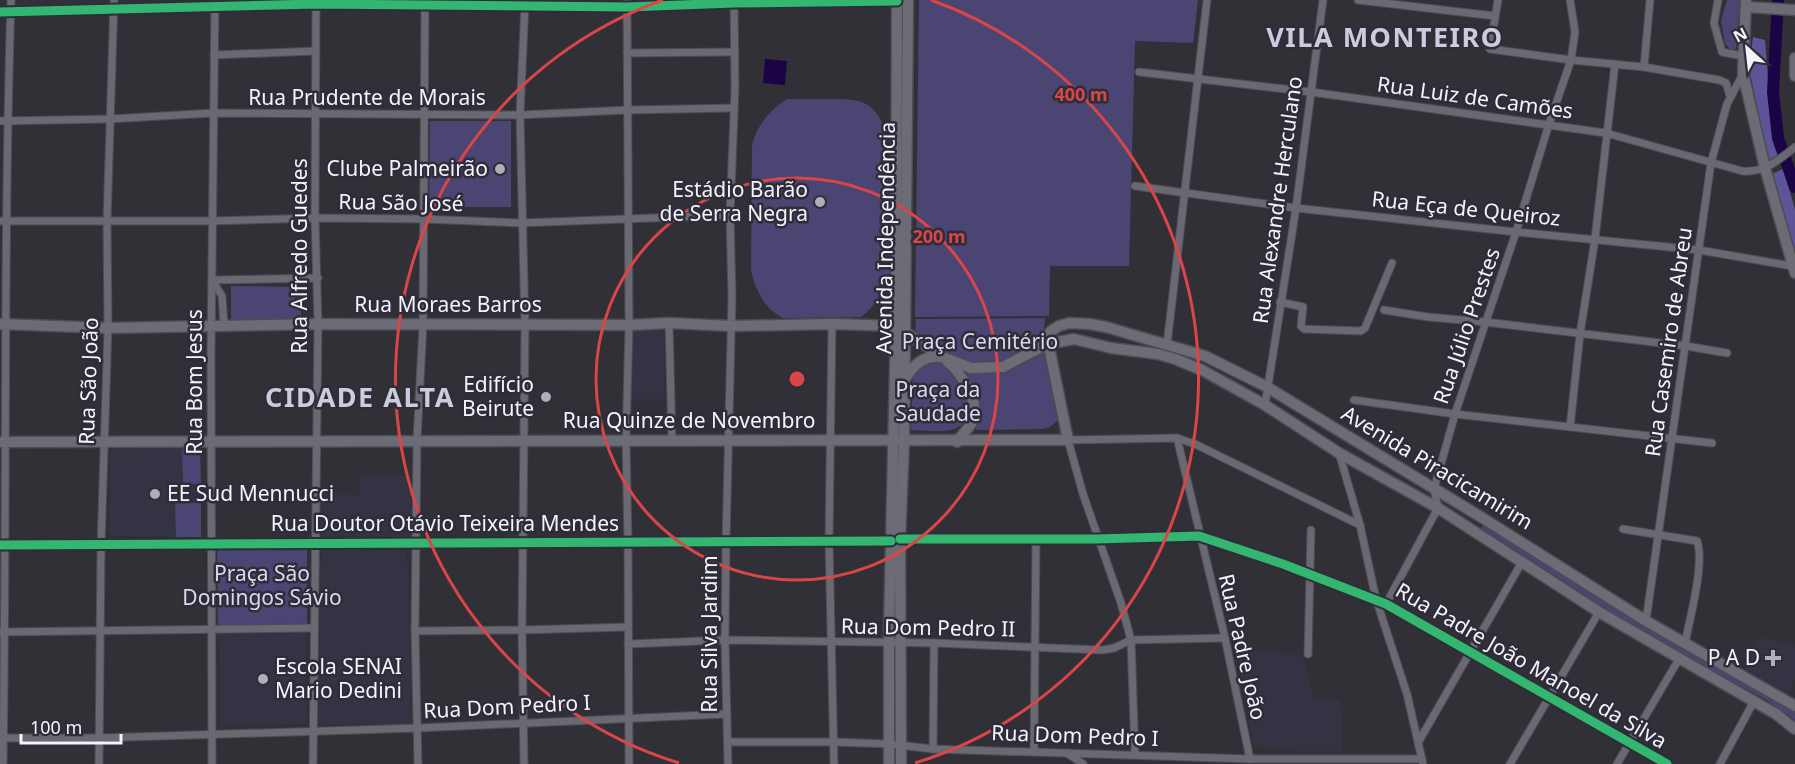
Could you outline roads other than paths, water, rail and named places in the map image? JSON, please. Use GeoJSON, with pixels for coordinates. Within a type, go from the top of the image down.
{"type":"FeatureCollection","features":[{"type":"Feature","properties":{"kind":"main road","name":"Avenida Independência"},"geometry":{"type":"LineString","coordinates":[[899,441],[904,382],[900,328],[907,114],[903,101],[904,13],[901,0]]}},
{"type":"Feature","properties":{"kind":"main road","name":"Avenida Independência"},"geometry":{"type":"LineString","coordinates":[[889,764],[895,745],[901,0]]}},
{"type":"Feature","properties":{"kind":"main road"},"geometry":{"type":"LineString","coordinates":[[1790,9],[1746,4],[1743,74],[1765,168],[1794,270]]}},
{"type":"Feature","properties":{"kind":"main road"},"geometry":{"type":"LineString","coordinates":[[1795,58],[1795,76]]}},
{"type":"Feature","properties":{"kind":"main road","name":"Rua Moraes Barros"},"geometry":{"type":"LineString","coordinates":[[3,324],[108,328],[318,324],[629,325],[669,323],[732,326],[832,324],[900,328]]}},
{"type":"Feature","properties":{"kind":"main road","name":"Avenida Piracicamirim"},"geometry":{"type":"LineString","coordinates":[[1047,344],[1047,337],[1051,331],[1069,323],[1106,327],[1189,350],[1267,387],[1481,517],[1646,621],[1795,706]]}},
{"type":"Feature","properties":{"kind":"main road","name":"Avenida Piracicamirim"},"geometry":{"type":"LineString","coordinates":[[900,328],[943,358],[971,368],[1000,367],[1047,344],[1074,339],[1119,349],[1158,354],[1202,370],[1265,405],[1338,453],[1438,508],[1599,612],[1776,714],[1795,729]]}},
{"type":"Feature","properties":{"kind":"main road"},"geometry":{"type":"LineString","coordinates":[[1047,344],[1068,440]]}},
{"type":"Feature","properties":{"kind":"main road"},"geometry":{"type":"LineString","coordinates":[[1119,349],[1167,345]]}},
{"type":"Feature","properties":{"kind":"main road"},"geometry":{"type":"LineString","coordinates":[[1175,359],[1189,350]]}},
{"type":"Feature","properties":{"kind":"main road"},"geometry":{"type":"LineString","coordinates":[[904,382],[912,368],[919,362],[932,357],[943,358],[959,374],[974,407],[974,415],[971,424],[957,442]]}},
{"type":"Feature","properties":{"kind":"main road","name":"Rua Quinze de Novembro"},"geometry":{"type":"LineString","coordinates":[[3,442],[1068,440]]}},
{"type":"Feature","properties":{"kind":"main road"},"geometry":{"type":"LineString","coordinates":[[1338,453],[1350,444],[1358,443]]}},
{"type":"Feature","properties":{"kind":"main road"},"geometry":{"type":"LineString","coordinates":[[1472,529],[1480,525],[1481,517]]}},
{"type":"Feature","properties":{"kind":"main road"},"geometry":{"type":"LineString","coordinates":[[1710,676],[1730,681],[1734,678],[1734,671]]}},
{"type":"Feature","properties":{"kind":"main road","name":"Avenida Independência"},"geometry":{"type":"LineString","coordinates":[[895,745],[901,764]]}},
{"type":"Feature","properties":{"kind":"street"},"geometry":{"type":"LineString","coordinates":[[3,764],[4,121],[11,0]]}},
{"type":"Feature","properties":{"kind":"street","name":"Rua São João"},"geometry":{"type":"LineString","coordinates":[[99,764],[103,442],[108,328],[107,221],[114,0]]}},
{"type":"Feature","properties":{"kind":"street"},"geometry":{"type":"LineString","coordinates":[[0,12],[316,2],[627,3],[901,0]]}},
{"type":"Feature","properties":{"kind":"street"},"geometry":{"type":"LineString","coordinates":[[1167,345],[1207,0]]}},
{"type":"Feature","properties":{"kind":"street","name":"Rua Alexandre Herculano"},"geometry":{"type":"LineString","coordinates":[[1265,405],[1296,208],[1323,0]]}},
{"type":"Feature","properties":{"kind":"street"},"geometry":{"type":"LineString","coordinates":[[1358,0],[1424,3],[1495,16]]}},
{"type":"Feature","properties":{"kind":"street"},"geometry":{"type":"LineString","coordinates":[[1498,0],[1490,49],[1644,67],[1719,80],[1726,83],[1730,96]]}},
{"type":"Feature","properties":{"kind":"street","name":"Rua Júlio Prestes"},"geometry":{"type":"LineString","coordinates":[[1434,489],[1455,414],[1571,60],[1575,32],[1570,0]]}},
{"type":"Feature","properties":{"kind":"street"},"geometry":{"type":"LineString","coordinates":[[1644,67],[1647,0]]}},
{"type":"Feature","properties":{"kind":"street"},"geometry":{"type":"LineString","coordinates":[[1718,0],[1714,23],[1722,52],[1743,56]]}},
{"type":"Feature","properties":{"kind":"street","name":"Rua Silva Jardim"},"geometry":{"type":"LineString","coordinates":[[728,764],[725,640],[732,326],[730,215],[734,108],[734,1]]}},
{"type":"Feature","properties":{"kind":"street","name":"Rua Alfredo Guedes"},"geometry":{"type":"LineString","coordinates":[[313,764],[318,324],[315,218],[316,2]]}},
{"type":"Feature","properties":{"kind":"street"},"geometry":{"type":"LineString","coordinates":[[418,764],[416,542],[417,440],[423,325],[425,2]]}},
{"type":"Feature","properties":{"kind":"street"},"geometry":{"type":"LineString","coordinates":[[524,764],[522,630],[525,325],[520,115],[525,2]]}},
{"type":"Feature","properties":{"kind":"street"},"geometry":{"type":"LineString","coordinates":[[627,3],[629,325],[626,441],[629,764]]}},
{"type":"Feature","properties":{"kind":"street","name":"Rua Bom Jesus"},"geometry":{"type":"LineString","coordinates":[[212,764],[212,221],[215,4]]}},
{"type":"Feature","properties":{"kind":"street"},"geometry":{"type":"LineString","coordinates":[[214,55],[315,51]]}},
{"type":"Feature","properties":{"kind":"street"},"geometry":{"type":"LineString","coordinates":[[627,53],[735,52]]}},
{"type":"Feature","properties":{"kind":"street"},"geometry":{"type":"LineString","coordinates":[[1570,427],[1615,64]]}},
{"type":"Feature","properties":{"kind":"street","name":"Rua Luiz de Camões"},"geometry":{"type":"LineString","coordinates":[[1138,72],[1311,92],[1606,133],[1742,171],[1765,168],[1776,163],[1795,147]]}},
{"type":"Feature","properties":{"kind":"street","name":"Rua Casemiro de Abreu"},"geometry":{"type":"LineString","coordinates":[[1646,621],[1711,163],[1730,96],[1743,74]]}},
{"type":"Feature","properties":{"kind":"street","name":"Rua Prudente de Morais"},"geometry":{"type":"LineString","coordinates":[[4,121],[110,119],[213,113],[520,115],[734,108]]}},
{"type":"Feature","properties":{"kind":"street","name":"Rua Eça de Queiroz"},"geometry":{"type":"LineString","coordinates":[[1135,186],[1296,208],[1699,250],[1794,270]]}},
{"type":"Feature","properties":{"kind":"street","name":"Rua São José"},"geometry":{"type":"LineString","coordinates":[[4,221],[212,221],[315,218],[521,223],[730,215]]}},
{"type":"Feature","properties":{"kind":"street"},"geometry":{"type":"LineString","coordinates":[[1280,302],[1303,307],[1300,321],[1304,329],[1361,331],[1365,328],[1392,262]]}},
{"type":"Feature","properties":{"kind":"street"},"geometry":{"type":"LineString","coordinates":[[212,280],[318,278]]}},
{"type":"Feature","properties":{"kind":"street"},"geometry":{"type":"LineString","coordinates":[[212,280],[222,296],[225,326]]}},
{"type":"Feature","properties":{"kind":"street"},"geometry":{"type":"LineString","coordinates":[[1384,310],[1686,346],[1727,353]]}},
{"type":"Feature","properties":{"kind":"street"},"geometry":{"type":"LineString","coordinates":[[669,323],[672,441]]}},
{"type":"Feature","properties":{"kind":"street"},"geometry":{"type":"LineString","coordinates":[[832,324],[829,541],[834,764]]}},
{"type":"Feature","properties":{"kind":"street"},"geometry":{"type":"LineString","coordinates":[[1354,400],[1455,414],[1712,443]]}},
{"type":"Feature","properties":{"kind":"street","name":"Rua Quinze de Novembro"},"geometry":{"type":"LineString","coordinates":[[1068,440],[1177,438],[1195,444],[1360,525]]}},
{"type":"Feature","properties":{"kind":"street","name":"Rua Padre João"},"geometry":{"type":"LineString","coordinates":[[1177,438],[1225,638],[1250,759]]}},
{"type":"Feature","properties":{"kind":"street"},"geometry":{"type":"LineString","coordinates":[[1068,440],[1097,539],[1121,603],[1131,640],[1135,754]]}},
{"type":"Feature","properties":{"kind":"street"},"geometry":{"type":"LineString","coordinates":[[1338,453],[1360,525],[1376,599],[1407,694],[1422,762]]}},
{"type":"Feature","properties":{"kind":"street"},"geometry":{"type":"LineString","coordinates":[[1386,604],[1438,508],[1434,489]]}},
{"type":"Feature","properties":{"kind":"street"},"geometry":{"type":"LineString","coordinates":[[1623,529],[1697,541],[1700,548],[1698,569],[1685,643]]}},
{"type":"Feature","properties":{"kind":"street"},"geometry":{"type":"LineString","coordinates":[[1308,654],[1311,530]]}},
{"type":"Feature","properties":{"kind":"street","name":"Rua Doutor Otávio Teixeira Mendes"},"geometry":{"type":"LineString","coordinates":[[3,545],[1097,539],[1199,536],[1376,599]]}},
{"type":"Feature","properties":{"kind":"street"},"geometry":{"type":"LineString","coordinates":[[1034,752],[1036,539]]}},
{"type":"Feature","properties":{"kind":"street"},"geometry":{"type":"LineString","coordinates":[[1419,741],[1522,562]]}},
{"type":"Feature","properties":{"kind":"street","name":"Rua Padre João Manoel da Silva"},"geometry":{"type":"LineString","coordinates":[[1376,599],[1667,764]]}},
{"type":"Feature","properties":{"kind":"street"},"geometry":{"type":"LineString","coordinates":[[1510,764],[1599,612]]}},
{"type":"Feature","properties":{"kind":"street"},"geometry":{"type":"LineString","coordinates":[[416,631],[628,627]]}},
{"type":"Feature","properties":{"kind":"street"},"geometry":{"type":"LineString","coordinates":[[2,632],[314,628]]}},
{"type":"Feature","properties":{"kind":"street","name":"Rua Dom Pedro II"},"geometry":{"type":"LineString","coordinates":[[628,644],[725,640],[934,643],[1103,650],[1114,648],[1131,640],[1225,638]]}},
{"type":"Feature","properties":{"kind":"street"},"geometry":{"type":"LineString","coordinates":[[933,748],[934,643]]}},
{"type":"Feature","properties":{"kind":"street"},"geometry":{"type":"LineString","coordinates":[[1617,764],[1679,659]]}},
{"type":"Feature","properties":{"kind":"street"},"geometry":{"type":"LineString","coordinates":[[1720,764],[1754,701]]}},
{"type":"Feature","properties":{"kind":"street","name":"Rua Dom Pedro I"},"geometry":{"type":"LineString","coordinates":[[2,738],[99,738],[418,728],[727,714]]}},
{"type":"Feature","properties":{"kind":"street","name":"Rua Dom Pedro I"},"geometry":{"type":"LineString","coordinates":[[728,742],[834,742],[933,748],[1135,754],[1223,761],[1250,759],[1422,762]]}},
{"type":"Feature","properties":{"kind":"street"},"geometry":{"type":"LineString","coordinates":[[1067,753],[1083,764]]}},
{"type":"Feature","properties":{"kind":"street"},"geometry":{"type":"LineString","coordinates":[[1090,764],[1091,754]]}},
{"type":"Feature","properties":{"kind":"waterway"},"geometry":{"type":"LineString","coordinates":[[1778,0],[1773,92],[1778,138],[1795,187]]}},
{"type":"Feature","properties":{"kind":"place","name":"Clube Palmeirão"},"geometry":{"type":"Point","coordinates":[500,169]}},
{"type":"Feature","properties":{"kind":"place","name":"Estádio Barão de Serra Negra"},"geometry":{"type":"Point","coordinates":[820,202]}},
{"type":"Feature","properties":{"kind":"place","name":"Edifício Beirute"},"geometry":{"type":"Point","coordinates":[546,397]}},
{"type":"Feature","properties":{"kind":"place","name":"EE Sud Mennucci"},"geometry":{"type":"Point","coordinates":[155,494]}},
{"type":"Feature","properties":{"kind":"place","name":"P A D"},"geometry":{"type":"Point","coordinates":[1773,658]}},
{"type":"Feature","properties":{"kind":"place","name":"Escola SENAI Mario Dedini"},"geometry":{"type":"Point","coordinates":[263,679]}},
{"type":"Feature","properties":{"kind":"district","name":"VILA MONTEIRO"},"geometry":{"type":"Point","coordinates":[1385,38]}},
{"type":"Feature","properties":{"kind":"district","name":"CIDADE ALTA"},"geometry":{"type":"Point","coordinates":[360,398]}},
{"type":"Feature","properties":{"kind":"park label","name":"Praça Cemitério"},"geometry":{"type":"Point","coordinates":[980,342]}},
{"type":"Feature","properties":{"kind":"park label","name":"Praça da Saudade"},"geometry":{"type":"Point","coordinates":[938,402]}},
{"type":"Feature","properties":{"kind":"park label","name":"Praça São Domingos Sávio"},"geometry":{"type":"Point","coordinates":[262,586]}}]}
